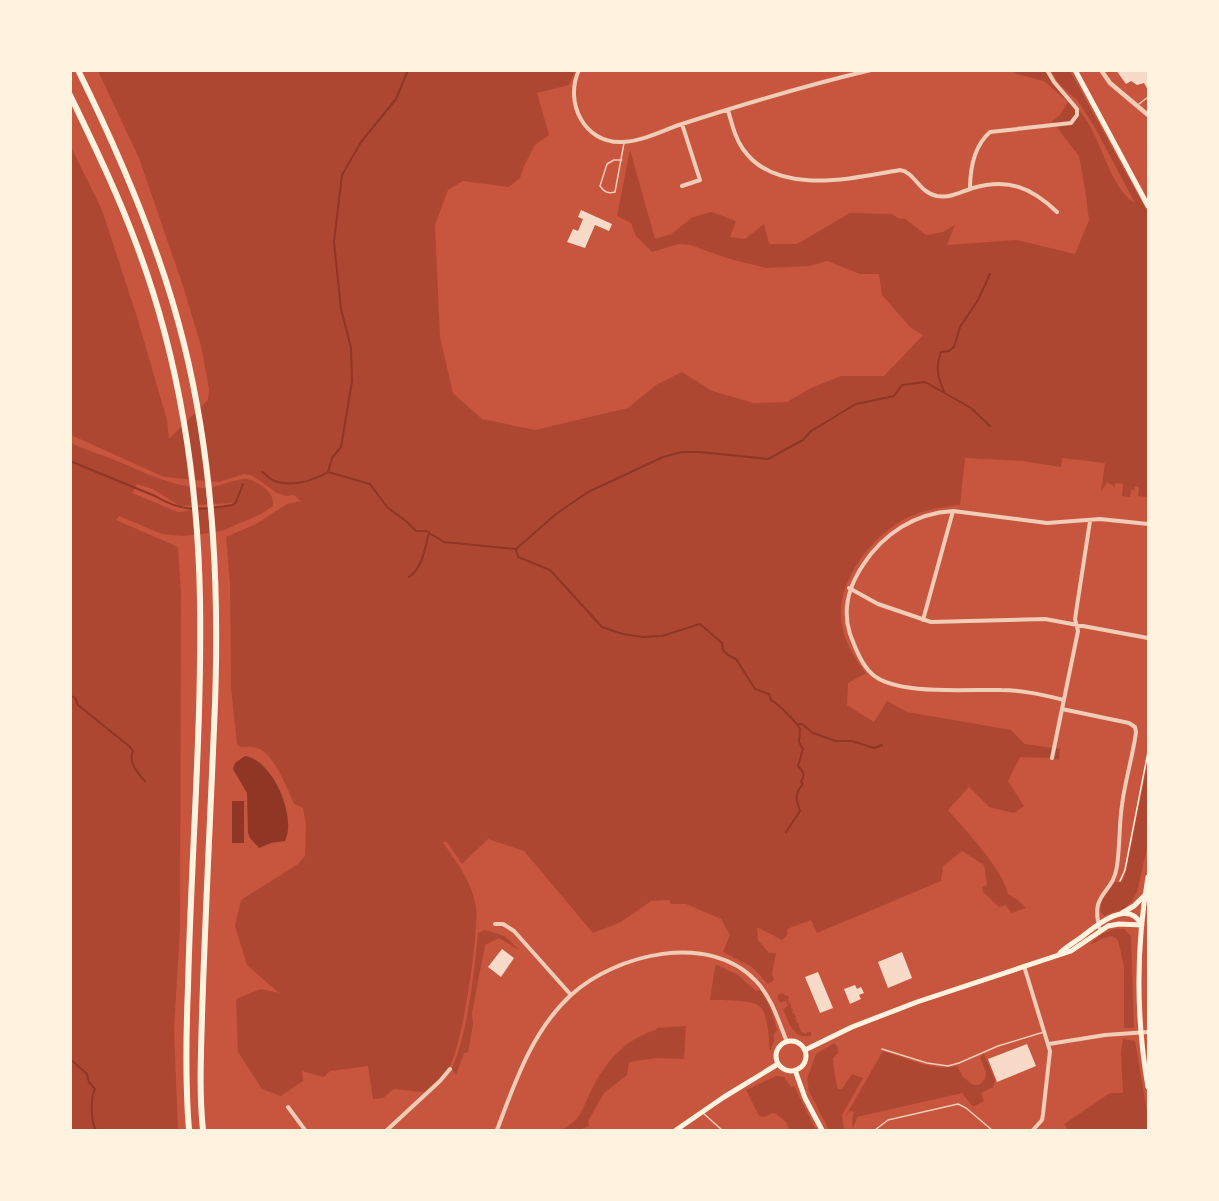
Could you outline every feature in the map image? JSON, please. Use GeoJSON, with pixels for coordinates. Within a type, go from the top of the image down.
{"type":"FeatureCollection","features":[{"type":"Feature","properties":{"kind":"highway"},"geometry":{"type":"LineString","coordinates":[[78,70],[132,191],[172,302],[196,400],[212,517],[217,611],[202,973],[200,1094],[203,1131]]}},
{"type":"Feature","properties":{"kind":"highway"},"geometry":{"type":"LineString","coordinates":[[70,95],[118,196],[138,247],[169,353],[182,416],[195,512],[200,599],[198,726],[186,1028],[189,1131]]}},
{"type":"Feature","properties":{"kind":"main road"},"geometry":{"type":"LineString","coordinates":[[1075,70],[1149,206]]}},
{"type":"Feature","properties":{"kind":"main road"},"geometry":{"type":"LineString","coordinates":[[1149,877],[1142,925],[1139,992],[1140,1025],[1149,1087]]}},
{"type":"Feature","properties":{"kind":"main road"},"geometry":{"type":"LineString","coordinates":[[805,1050],[871,1019],[1060,953],[1068,945],[1134,906],[1145,895]]}},
{"type":"Feature","properties":{"kind":"main road"},"geometry":{"type":"LineString","coordinates":[[1121,914],[1134,916],[1142,925]]}},
{"type":"Feature","properties":{"kind":"main road"},"geometry":{"type":"LineString","coordinates":[[1099,927],[1119,924],[1142,925]]}},
{"type":"Feature","properties":{"kind":"main road"},"geometry":{"type":"LineString","coordinates":[[787,1042],[797,1042],[805,1050],[806,1060],[802,1067],[786,1070],[778,1064],[778,1049],[787,1042]]}},
{"type":"Feature","properties":{"kind":"main road"},"geometry":{"type":"LineString","coordinates":[[676,1131],[778,1064]]}},
{"type":"Feature","properties":{"kind":"main road"},"geometry":{"type":"LineString","coordinates":[[795,1070],[805,1098],[822,1131]]}},
{"type":"Feature","properties":{"kind":"street"},"geometry":{"type":"LineString","coordinates":[[579,70],[572,94],[583,123],[603,139],[624,142],[653,135],[798,88],[871,70]]}},
{"type":"Feature","properties":{"kind":"street"},"geometry":{"type":"LineString","coordinates":[[970,189],[970,176],[976,153],[981,140],[990,132],[1071,123],[1075,119],[1077,109],[1047,70]]}},
{"type":"Feature","properties":{"kind":"street"},"geometry":{"type":"LineString","coordinates":[[1101,70],[1108,80],[1149,115]]}},
{"type":"Feature","properties":{"kind":"street"},"geometry":{"type":"LineString","coordinates":[[728,111],[743,149],[760,166],[776,174],[797,180],[817,180],[905,170],[926,191],[949,197],[989,184],[1006,183],[1036,194],[1057,212]]}},
{"type":"Feature","properties":{"kind":"street"},"geometry":{"type":"LineString","coordinates":[[682,124],[700,180],[682,186]]}},
{"type":"Feature","properties":{"kind":"street"},"geometry":{"type":"LineString","coordinates":[[923,620],[953,511]]}},
{"type":"Feature","properties":{"kind":"street"},"geometry":{"type":"LineString","coordinates":[[1064,700],[1019,691],[924,689],[884,682],[872,674],[854,645],[848,628],[849,588],[868,557],[883,541],[900,527],[941,512],[953,511],[1047,523],[1100,519],[1149,524]]}},
{"type":"Feature","properties":{"kind":"street"},"geometry":{"type":"LineString","coordinates":[[1052,758],[1078,631],[1075,619],[1090,521]]}},
{"type":"Feature","properties":{"kind":"street"},"geometry":{"type":"LineString","coordinates":[[849,588],[878,604],[923,620],[936,622],[1045,619],[1149,638]]}},
{"type":"Feature","properties":{"kind":"street"},"geometry":{"type":"LineString","coordinates":[[1062,709],[1129,723],[1135,727],[1135,741],[1121,811],[1117,865],[1113,879],[1098,902],[1099,927]]}},
{"type":"Feature","properties":{"kind":"street"},"geometry":{"type":"LineString","coordinates":[[495,924],[503,924],[514,931],[571,995]]}},
{"type":"Feature","properties":{"kind":"street"},"geometry":{"type":"LineString","coordinates":[[498,1131],[516,1079],[531,1048],[547,1024],[571,995],[609,969],[637,959],[673,953],[709,956],[732,963],[754,979],[772,1004],[787,1042]]}},
{"type":"Feature","properties":{"kind":"street"},"geometry":{"type":"LineString","coordinates":[[1024,965],[1049,1044],[1050,1058],[1044,1109],[1040,1123],[1033,1131]]}},
{"type":"Feature","properties":{"kind":"street"},"geometry":{"type":"LineString","coordinates":[[1049,1044],[1124,1033],[1149,1032]]}},
{"type":"Feature","properties":{"kind":"street"},"geometry":{"type":"LineString","coordinates":[[387,1131],[450,1069]]}},
{"type":"Feature","properties":{"kind":"street"},"geometry":{"type":"LineString","coordinates":[[288,1107],[305,1131]]}},
{"type":"Feature","properties":{"kind":"lane"},"geometry":{"type":"LineString","coordinates":[[1137,106],[1149,98]]}},
{"type":"Feature","properties":{"kind":"lane"},"geometry":{"type":"LineString","coordinates":[[622,160],[614,160],[607,164],[600,186],[604,192],[615,192],[622,160],[624,142]]}},
{"type":"Feature","properties":{"kind":"lane"},"geometry":{"type":"LineString","coordinates":[[882,1049],[927,1063],[948,1066],[998,1046],[1045,1031]]}},
{"type":"Feature","properties":{"kind":"lane"},"geometry":{"type":"LineString","coordinates":[[875,1131],[888,1120],[958,1104],[966,1108],[992,1131]]}},
{"type":"Feature","properties":{"kind":"lane"},"geometry":{"type":"LineString","coordinates":[[703,1112],[722,1131]]}},
{"type":"Feature","properties":{"kind":"path"},"geometry":{"type":"LineString","coordinates":[[1113,879],[1120,880],[1125,870],[1149,752]]}},
{"type":"Feature","properties":{"kind":"shaded area"},"geometry":{"type":"Polygon","coordinates":[[[98,71],[575,71],[569,85],[537,93],[549,135],[535,145],[520,178],[509,187],[463,181],[448,190],[435,225],[440,337],[453,393],[482,419],[535,430],[628,408],[656,385],[682,372],[712,391],[754,403],[787,402],[811,388],[841,376],[884,376],[923,335],[910,327],[882,295],[879,274],[860,274],[827,261],[809,266],[766,268],[730,259],[690,245],[679,244],[652,252],[636,236],[631,223],[617,216],[630,150],[655,239],[671,234],[693,217],[712,212],[736,221],[730,237],[745,239],[764,224],[769,244],[797,244],[850,213],[892,214],[905,219],[926,235],[943,232],[955,225],[947,245],[1017,240],[1075,254],[1089,220],[1085,189],[1079,156],[1052,121],[1060,115],[1068,102],[1044,81],[1013,71],[1045,71],[1087,121],[1120,188],[1135,203],[1094,126],[1077,100],[1060,85],[1051,71],[1070,71],[1148,213],[1148,497],[1138,496],[1139,487],[1135,486],[1134,490],[1131,490],[1130,497],[1122,496],[1123,484],[1115,483],[1115,487],[1107,482],[1101,492],[1105,463],[1062,458],[1061,467],[1023,461],[965,458],[960,505],[936,508],[913,515],[887,530],[877,539],[851,574],[842,601],[841,614],[843,630],[849,645],[866,673],[848,683],[847,705],[874,722],[887,701],[907,712],[1011,730],[1025,744],[1060,749],[1059,760],[1020,757],[1008,781],[1024,806],[1014,813],[989,807],[969,787],[948,810],[999,873],[1008,894],[1026,908],[1011,913],[1006,905],[999,907],[983,892],[982,887],[987,885],[984,865],[962,851],[943,866],[941,881],[817,933],[811,920],[787,929],[788,934],[782,940],[757,927],[758,940],[769,953],[776,953],[772,974],[774,980],[768,984],[752,967],[723,952],[730,935],[721,919],[686,904],[671,904],[669,900],[651,901],[621,922],[593,933],[524,851],[488,839],[462,864],[447,842],[443,842],[463,872],[476,907],[473,963],[465,1012],[455,1053],[448,1070],[425,1092],[394,1089],[383,1098],[373,1099],[368,1066],[330,1071],[324,1077],[302,1071],[303,1081],[281,1096],[262,1089],[238,1052],[236,999],[261,989],[279,993],[247,965],[235,926],[241,900],[298,864],[305,856],[306,825],[303,808],[294,804],[270,758],[260,749],[241,747],[237,744],[231,687],[230,583],[226,537],[256,524],[287,504],[301,501],[294,495],[286,496],[277,493],[253,476],[244,474],[219,482],[164,477],[71,435],[70,145],[102,210],[137,317],[167,420],[169,439],[208,400],[209,389],[201,346],[183,286],[139,158],[98,71]]]}},
{"type":"Feature","properties":{"kind":"shaded area"},"geometry":{"type":"Polygon","coordinates":[[[71,443],[177,484],[208,488],[241,479],[251,480],[267,490],[272,497],[273,506],[261,514],[224,530],[182,536],[162,534],[119,516],[116,520],[178,547],[181,595],[180,927],[174,1030],[178,1130],[71,1130],[71,443]],[[137,484],[132,493],[178,512],[233,505],[232,503],[180,506],[153,489],[137,484]]]}},
{"type":"Feature","properties":{"kind":"shaded area"},"geometry":{"type":"Polygon","coordinates":[[[245,756],[265,768],[280,791],[288,818],[285,841],[259,848],[250,838],[247,793],[233,769],[235,763],[245,756]]]}},
{"type":"Feature","properties":{"kind":"shaded area"},"geometry":{"type":"Polygon","coordinates":[[[1148,762],[1148,843],[1137,892],[1125,908],[1104,916],[1100,911],[1102,899],[1115,882],[1122,882],[1125,876],[1148,762]]]}},
{"type":"Feature","properties":{"kind":"shaded area"},"geometry":{"type":"Polygon","coordinates":[[[232,801],[244,801],[244,843],[232,843],[232,801]]]}},
{"type":"Feature","properties":{"kind":"shaded area"},"geometry":{"type":"Polygon","coordinates":[[[1114,929],[1124,929],[1131,936],[1134,1028],[1124,1028],[1124,966],[1118,940],[1112,936],[1091,943],[1102,934],[1114,929]]]}},
{"type":"Feature","properties":{"kind":"shaded area"},"geometry":{"type":"Polygon","coordinates":[[[485,930],[505,936],[519,950],[499,938],[485,945],[472,1013],[473,1024],[468,1052],[464,1053],[456,1075],[452,1069],[463,1036],[478,933],[485,930]]]}},
{"type":"Feature","properties":{"kind":"shaded area"},"geometry":{"type":"Polygon","coordinates":[[[717,965],[738,975],[756,991],[760,990],[777,1030],[770,1052],[766,1019],[759,1006],[747,1002],[710,1000],[717,965]]]}},
{"type":"Feature","properties":{"kind":"shaded area"},"geometry":{"type":"Polygon","coordinates":[[[781,993],[789,997],[788,1001],[801,1032],[807,1034],[811,1032],[811,1036],[800,1035],[792,1029],[783,1009],[788,1006],[786,1001],[780,1003],[777,996],[781,993]]]}},
{"type":"Feature","properties":{"kind":"shaded area"},"geometry":{"type":"Polygon","coordinates":[[[686,1026],[684,1059],[656,1058],[629,1062],[627,1075],[604,1093],[588,1121],[589,1126],[579,1130],[562,1130],[577,1118],[603,1070],[617,1053],[635,1039],[657,1028],[686,1026]]]}},
{"type":"Feature","properties":{"kind":"shaded area"},"geometry":{"type":"Polygon","coordinates":[[[1123,1039],[1135,1041],[1148,1117],[1148,1130],[1068,1130],[1064,1124],[1110,1093],[1123,1093],[1121,1053],[1123,1039]]]}},
{"type":"Feature","properties":{"kind":"shaded area"},"geometry":{"type":"Polygon","coordinates":[[[834,1043],[838,1048],[838,1053],[833,1058],[838,1089],[842,1089],[852,1074],[863,1078],[842,1115],[844,1130],[829,1130],[809,1091],[807,1079],[816,1054],[834,1043]]]}},
{"type":"Feature","properties":{"kind":"shaded area"},"geometry":{"type":"Polygon","coordinates":[[[883,1051],[929,1066],[957,1066],[963,1077],[973,1085],[979,1085],[985,1079],[986,1072],[980,1057],[984,1054],[995,1080],[993,1087],[981,1093],[984,1101],[973,1107],[962,1093],[857,1117],[853,1129],[854,1112],[850,1111],[845,1117],[883,1051]]]}},
{"type":"Feature","properties":{"kind":"shaded area"},"geometry":{"type":"Polygon","coordinates":[[[776,1076],[784,1077],[791,1087],[794,1086],[816,1130],[789,1130],[786,1122],[775,1113],[765,1117],[759,1116],[746,1090],[776,1076]]]}},
{"type":"Feature","properties":{"kind":"building"},"geometry":{"type":"Polygon","coordinates":[[[1116,70],[1148,70],[1148,90],[1144,83],[1137,85],[1131,81],[1126,84],[1116,70]]]}},
{"type":"Feature","properties":{"kind":"building"},"geometry":{"type":"Polygon","coordinates":[[[581,210],[612,224],[609,231],[595,225],[585,248],[567,242],[573,229],[578,231],[583,219],[578,217],[581,210]]]}},
{"type":"Feature","properties":{"kind":"building"},"geometry":{"type":"Polygon","coordinates":[[[502,949],[514,958],[501,977],[488,967],[502,949]]]}},
{"type":"Feature","properties":{"kind":"building"},"geometry":{"type":"Polygon","coordinates":[[[902,952],[912,978],[888,988],[878,962],[902,952]]]}},
{"type":"Feature","properties":{"kind":"building"},"geometry":{"type":"Polygon","coordinates":[[[818,972],[833,1008],[820,1013],[805,977],[818,972]]]}},
{"type":"Feature","properties":{"kind":"building"},"geometry":{"type":"Polygon","coordinates":[[[855,985],[857,989],[861,987],[864,993],[859,995],[861,999],[850,1004],[844,989],[855,985]]]}},
{"type":"Feature","properties":{"kind":"building"},"geometry":{"type":"Polygon","coordinates":[[[1027,1044],[1036,1066],[997,1082],[988,1059],[1027,1044]]]}},
{"type":"Feature","properties":{"kind":"waterway"},"geometry":{"type":"LineString","coordinates":[[328,472],[332,458],[341,447],[352,381],[351,348],[341,309],[334,242],[342,175],[361,142],[396,99],[408,70]]}},
{"type":"Feature","properties":{"kind":"waterway"},"geometry":{"type":"LineString","coordinates":[[944,392],[938,372],[941,352],[949,351],[954,347],[960,327],[978,300],[990,274]]}},
{"type":"Feature","properties":{"kind":"waterway"},"geometry":{"type":"LineString","coordinates":[[516,549],[556,514],[588,492],[663,457],[682,452],[700,452],[768,459],[803,440],[811,431],[856,404],[894,396],[902,385],[925,382],[971,408],[990,426]]}},
{"type":"Feature","properties":{"kind":"waterway"},"geometry":{"type":"LineString","coordinates":[[70,461],[183,508],[201,509],[233,505],[243,484]]}},
{"type":"Feature","properties":{"kind":"waterway"},"geometry":{"type":"LineString","coordinates":[[262,472],[281,483],[302,482],[328,472],[370,484],[387,507],[416,531],[426,531],[444,542],[516,549]]}},
{"type":"Feature","properties":{"kind":"waterway"},"geometry":{"type":"LineString","coordinates":[[409,577],[420,563],[429,532]]}},
{"type":"Feature","properties":{"kind":"waterway"},"geometry":{"type":"LineString","coordinates":[[516,549],[518,557],[550,570],[602,627],[623,634],[643,637],[662,636],[700,624],[722,643],[723,650],[736,659],[755,689],[769,694],[771,700],[787,713],[800,729],[799,742],[803,749],[798,766],[803,772],[801,782],[803,784],[797,797],[800,811],[786,832]]}},
{"type":"Feature","properties":{"kind":"waterway"},"geometry":{"type":"LineString","coordinates":[[70,695],[75,698],[78,705],[129,746],[133,751],[134,767],[145,781]]}},
{"type":"Feature","properties":{"kind":"waterway"},"geometry":{"type":"LineString","coordinates":[[798,724],[802,724],[813,733],[836,741],[852,741],[874,748],[882,745]]}},
{"type":"Feature","properties":{"kind":"waterway"},"geometry":{"type":"LineString","coordinates":[[70,1059],[87,1074],[89,1082],[95,1089],[92,1110],[96,1130]]}}]}
